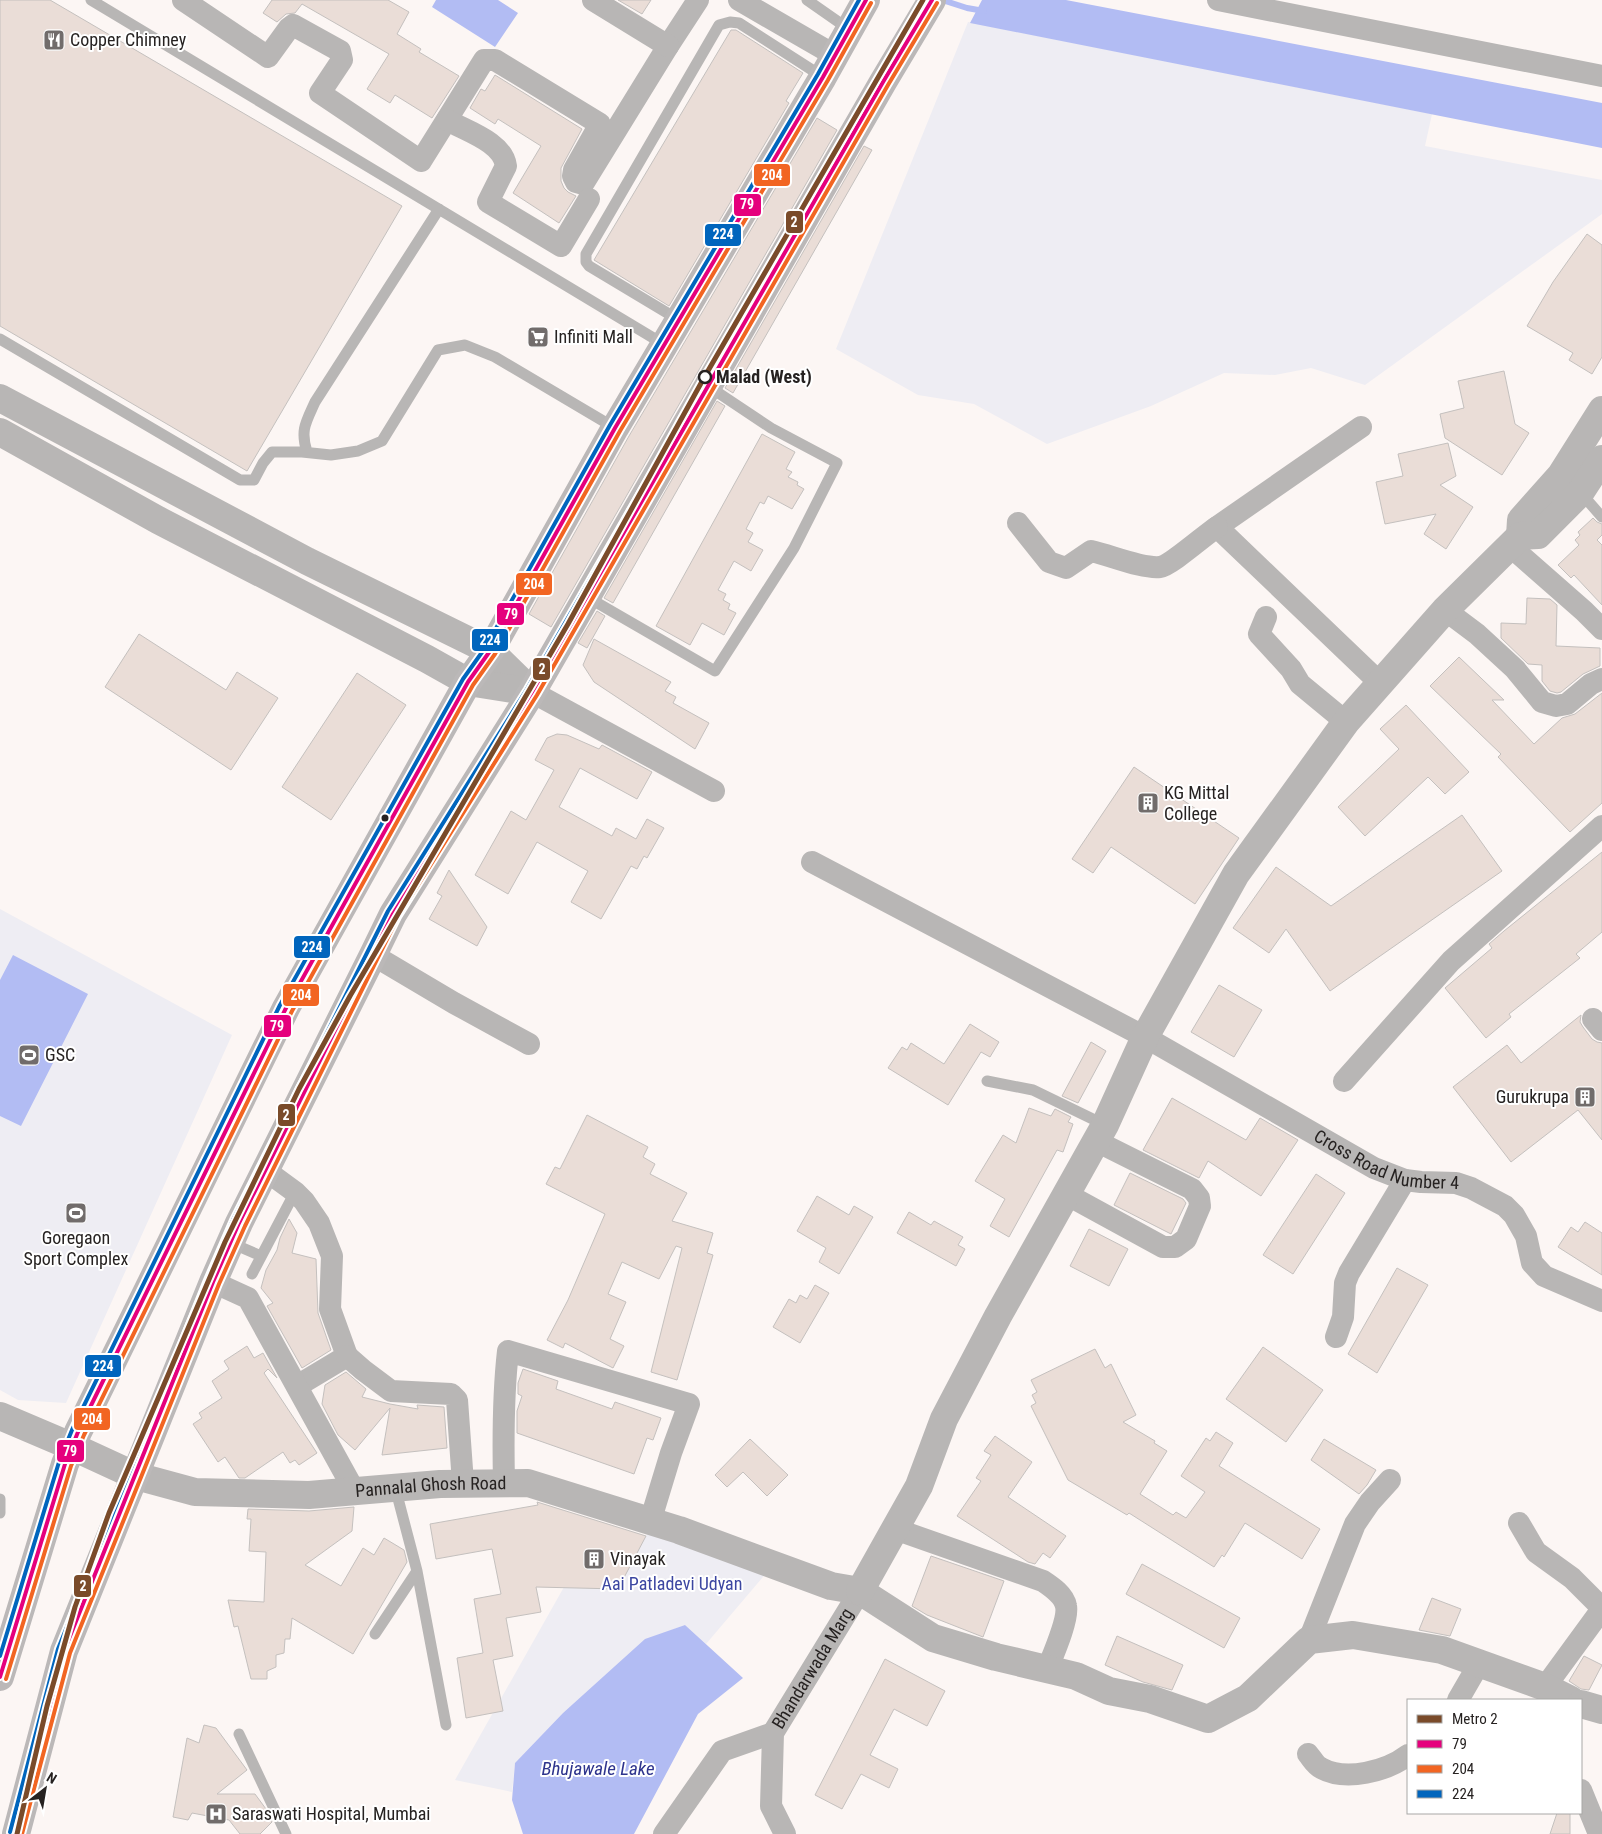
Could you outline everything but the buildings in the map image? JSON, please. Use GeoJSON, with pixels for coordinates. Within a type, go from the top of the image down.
{"type":"FeatureCollection","features":[{"type":"Feature","properties":{"kind":"main road"},"geometry":{"type":"LineString","coordinates":[[16,1834],[64,1651],[213,1282],[239,1223],[393,914],[532,692],[883,82],[928,8]]}},
{"type":"Feature","properties":{"kind":"main road"},"geometry":{"type":"LineString","coordinates":[[0,1677],[65,1464],[286,1008],[468,682],[490,651],[616,428],[829,67],[857,16]]}},
{"type":"Feature","properties":{"kind":"street"},"geometry":{"type":"LineString","coordinates":[[183,0],[268,57],[293,25],[340,52],[342,60],[320,94],[422,161],[484,60],[495,60],[600,124],[572,176],[576,182],[583,184],[698,0]]}},
{"type":"Feature","properties":{"kind":"street"},"geometry":{"type":"LineString","coordinates":[[593,0],[668,46]]}},
{"type":"Feature","properties":{"kind":"street"},"geometry":{"type":"LineString","coordinates":[[739,0],[829,67]]}},
{"type":"Feature","properties":{"kind":"street"},"geometry":{"type":"LineString","coordinates":[[1218,0],[1602,76]]}},
{"type":"Feature","properties":{"kind":"street"},"geometry":{"type":"LineString","coordinates":[[447,120],[492,145],[503,156],[506,166],[488,202],[561,246],[589,199]]}},
{"type":"Feature","properties":{"kind":"street"},"geometry":{"type":"LineString","coordinates":[[0,398],[307,561],[490,651],[532,692],[714,791]]}},
{"type":"Feature","properties":{"kind":"street"},"geometry":{"type":"LineString","coordinates":[[1571,484],[1602,410]]}},
{"type":"Feature","properties":{"kind":"street"},"geometry":{"type":"LineString","coordinates":[[1018,523],[1049,562],[1066,568],[1091,551],[1145,566],[1162,567],[1361,427]]}},
{"type":"Feature","properties":{"kind":"street"},"geometry":{"type":"LineString","coordinates":[[0,432],[158,520],[468,682],[532,692]]}},
{"type":"Feature","properties":{"kind":"street"},"geometry":{"type":"LineString","coordinates":[[1390,1480],[1370,1502],[1355,1524],[1309,1640],[1248,1698],[1208,1719],[1150,1699],[1109,1692],[1076,1676],[996,1657],[932,1638],[860,1590],[919,1486],[948,1410],[998,1316],[1101,1133],[1145,1036],[1236,874],[1346,722],[1445,610],[1515,541],[1521,520],[1602,460]]}},
{"type":"Feature","properties":{"kind":"street"},"geometry":{"type":"LineString","coordinates":[[158,520],[174,490]]}},
{"type":"Feature","properties":{"kind":"street"},"geometry":{"type":"LineString","coordinates":[[1217,527],[1380,684]]}},
{"type":"Feature","properties":{"kind":"street"},"geometry":{"type":"LineString","coordinates":[[1515,541],[1602,629]]}},
{"type":"Feature","properties":{"kind":"street"},"geometry":{"type":"LineString","coordinates":[[1445,610],[1477,634],[1515,669],[1542,702],[1556,706],[1567,704],[1591,684],[1602,679]]}},
{"type":"Feature","properties":{"kind":"street"},"geometry":{"type":"LineString","coordinates":[[1258,623],[1300,684],[1346,722]]}},
{"type":"Feature","properties":{"kind":"street"},"geometry":{"type":"LineString","coordinates":[[1344,1081],[1451,961],[1602,826]]}},
{"type":"Feature","properties":{"kind":"street","name":"Cross Road Number 4"},"geometry":{"type":"LineString","coordinates":[[812,862],[1145,1036],[1374,1168],[1404,1180],[1456,1183],[1471,1188],[1506,1206],[1514,1215],[1526,1236],[1532,1264],[1544,1276],[1602,1301]]}},
{"type":"Feature","properties":{"kind":"street"},"geometry":{"type":"LineString","coordinates":[[373,955],[438,994],[529,1044]]}},
{"type":"Feature","properties":{"kind":"street"},"geometry":{"type":"LineString","coordinates":[[1066,1194],[1163,1247],[1175,1247],[1186,1239],[1200,1206],[1200,1198],[1192,1189],[1101,1133]]}},
{"type":"Feature","properties":{"kind":"street"},"geometry":{"type":"LineString","coordinates":[[266,1170],[295,1192],[320,1223],[332,1256],[330,1309],[347,1356],[391,1392],[451,1394],[457,1400],[463,1483]]}},
{"type":"Feature","properties":{"kind":"street"},"geometry":{"type":"LineString","coordinates":[[1336,1337],[1344,1317],[1345,1282],[1404,1180]]}},
{"type":"Feature","properties":{"kind":"street"},"geometry":{"type":"LineString","coordinates":[[213,1282],[248,1298],[354,1492]]}},
{"type":"Feature","properties":{"kind":"street"},"geometry":{"type":"LineString","coordinates":[[504,1483],[504,1399],[508,1351],[689,1404],[671,1452],[650,1522]]}},
{"type":"Feature","properties":{"kind":"street"},"geometry":{"type":"LineString","coordinates":[[297,1386],[347,1356]]}},
{"type":"Feature","properties":{"kind":"street","name":"Pannalal Ghosh Road"},"geometry":{"type":"LineString","coordinates":[[0,1416],[76,1439],[136,1476],[195,1492],[309,1495],[463,1483],[528,1483],[679,1530],[831,1586],[860,1590]]}},
{"type":"Feature","properties":{"kind":"street"},"geometry":{"type":"LineString","coordinates":[[1519,1523],[1536,1552],[1572,1578],[1602,1608],[1545,1687]]}},
{"type":"Feature","properties":{"kind":"street"},"geometry":{"type":"LineString","coordinates":[[895,1529],[1043,1581],[1058,1592],[1066,1606],[1066,1618],[1047,1670]]}},
{"type":"Feature","properties":{"kind":"street","name":"Bhandarwada Marg"},"geometry":{"type":"LineString","coordinates":[[785,1834],[771,1806],[773,1733],[860,1590]]}},
{"type":"Feature","properties":{"kind":"street"},"geometry":{"type":"LineString","coordinates":[[1309,1640],[1353,1635],[1442,1650],[1480,1662],[1545,1687],[1569,1699]]}},
{"type":"Feature","properties":{"kind":"street"},"geometry":{"type":"LineString","coordinates":[[1459,1699],[1480,1662]]}},
{"type":"Feature","properties":{"kind":"street"},"geometry":{"type":"LineString","coordinates":[[1582,1704],[1602,1710]]}},
{"type":"Feature","properties":{"kind":"street"},"geometry":{"type":"LineString","coordinates":[[664,1834],[722,1751],[773,1733]]}},
{"type":"Feature","properties":{"kind":"street"},"geometry":{"type":"LineString","coordinates":[[1308,1754],[1321,1768],[1346,1775],[1377,1770],[1407,1755]]}},
{"type":"Feature","properties":{"kind":"street"},"geometry":{"type":"LineString","coordinates":[[1582,1792],[1599,1834]]}},
{"type":"Feature","properties":{"kind":"lane"},"geometry":{"type":"LineString","coordinates":[[91,0],[665,345]]}},
{"type":"Feature","properties":{"kind":"lane"},"geometry":{"type":"LineString","coordinates":[[807,0],[857,16]]}},
{"type":"Feature","properties":{"kind":"lane"},"geometry":{"type":"LineString","coordinates":[[679,320],[589,266],[586,262],[586,254],[719,25],[730,22],[739,23],[829,67]]}},
{"type":"Feature","properties":{"kind":"lane"},"geometry":{"type":"LineString","coordinates":[[307,452],[303,440],[304,425],[315,402],[439,209]]}},
{"type":"Feature","properties":{"kind":"lane"},"geometry":{"type":"LineString","coordinates":[[0,339],[240,480],[254,480],[263,463],[272,452],[307,452],[331,455],[358,451],[382,441],[438,350],[466,345],[495,356],[616,428]]}},
{"type":"Feature","properties":{"kind":"lane"},"geometry":{"type":"LineString","coordinates":[[587,597],[715,671],[794,548],[837,463],[771,428],[708,386]]}},
{"type":"Feature","properties":{"kind":"lane"},"geometry":{"type":"LineString","coordinates":[[1571,484],[1602,517]]}},
{"type":"Feature","properties":{"kind":"lane"},"geometry":{"type":"LineString","coordinates":[[987,1081],[1033,1090],[1101,1133]]}},
{"type":"Feature","properties":{"kind":"lane"},"geometry":{"type":"LineString","coordinates":[[252,1274],[295,1192]]}},
{"type":"Feature","properties":{"kind":"lane"},"geometry":{"type":"LineString","coordinates":[[231,1243],[261,1256]]}},
{"type":"Feature","properties":{"kind":"lane"},"geometry":{"type":"LineString","coordinates":[[395,1487],[417,1571],[446,1725]]}},
{"type":"Feature","properties":{"kind":"lane"},"geometry":{"type":"LineString","coordinates":[[0,1499],[0,1513]]}},
{"type":"Feature","properties":{"kind":"lane"},"geometry":{"type":"LineString","coordinates":[[375,1634],[417,1571]]}},
{"type":"Feature","properties":{"kind":"lane"},"geometry":{"type":"LineString","coordinates":[[239,1734],[286,1834]]}},
{"type":"Feature","properties":{"kind":"green space"},"geometry":{"type":"Polygon","coordinates":[[[968,22],[1432,114],[1425,146],[1602,180],[1602,214],[1365,385],[1311,368],[1275,375],[1224,373],[1151,406],[1047,444],[974,404],[918,395],[836,349],[968,22]]]}},
{"type":"Feature","properties":{"kind":"green space","name":"Goregaon Sport Complex"},"geometry":{"type":"Polygon","coordinates":[[[0,909],[232,1035],[66,1403],[18,1400],[0,1390],[0,909]]]}},
{"type":"Feature","properties":{"kind":"green space","name":"Aai Patladevi Udyan"},"geometry":{"type":"Polygon","coordinates":[[[649,1530],[768,1571],[706,1644],[685,1625],[645,1640],[563,1713],[515,1763],[512,1792],[455,1780],[564,1587],[618,1589],[649,1530]]]}},
{"type":"Feature","properties":{"kind":"water"},"geometry":{"type":"Polygon","coordinates":[[[436,0],[498,0],[518,13],[495,47],[432,7],[436,0]]]}},
{"type":"Feature","properties":{"kind":"water"},"geometry":{"type":"Polygon","coordinates":[[[982,0],[1066,0],[1602,103],[1602,148],[970,23],[982,0]]]}},
{"type":"Feature","properties":{"kind":"water","name":"GSC"},"geometry":{"type":"Polygon","coordinates":[[[13,955],[88,994],[21,1126],[0,1116],[0,980],[13,955]]]}},
{"type":"Feature","properties":{"kind":"water","name":"Bhujawale Lake"},"geometry":{"type":"Polygon","coordinates":[[[685,1625],[743,1678],[698,1714],[634,1834],[523,1834],[512,1800],[515,1763],[563,1713],[645,1639],[685,1625]]]}},
{"type":"Feature","properties":{"kind":"waterway"},"geometry":{"type":"LineString","coordinates":[[942,0],[984,11]]}},
{"type":"Feature","properties":{"kind":"metro line","name":"2"},"geometry":{"type":"LineString","coordinates":[[17,1834],[47,1706],[75,1607],[109,1513],[225,1242],[299,1089],[350,996],[568,624],[705,376],[923,0]]}},
{"type":"Feature","properties":{"kind":"transit line","name":"224"},"geometry":{"type":"LineString","coordinates":[[0,1656],[59,1462],[72,1430],[280,1005],[463,679],[485,648],[610,425],[818,74],[859,0]]}},
{"type":"Feature","properties":{"kind":"transit line","name":"79"},"geometry":{"type":"LineString","coordinates":[[0,1677],[65,1464],[78,1432],[286,1008],[468,682],[490,651],[615,428],[823,77],[866,0]]}},
{"type":"Feature","properties":{"kind":"transit line","name":"224"},"geometry":{"type":"LineString","coordinates":[[10,1832],[58,1649],[233,1220],[388,911],[527,689],[925,0]]}},
{"type":"Feature","properties":{"kind":"transit line","name":"79"},"geometry":{"type":"LineString","coordinates":[[16,1834],[64,1651],[213,1282],[239,1223],[393,914],[532,692],[932,0]]}},
{"type":"Feature","properties":{"kind":"transit line","name":"204"},"geometry":{"type":"LineString","coordinates":[[6,1679],[71,1466],[84,1435],[292,1011],[473,685],[495,654],[620,431],[828,80],[871,3]]}},
{"type":"Feature","properties":{"kind":"transit line","name":"204"},"geometry":{"type":"LineString","coordinates":[[22,1834],[70,1653],[219,1284],[245,1226],[398,917],[537,695],[937,3]]}},
{"type":"Feature","properties":{"kind":"place","name":"Copper Chimney"},"geometry":{"type":"Point","coordinates":[54,40]}},
{"type":"Feature","properties":{"kind":"place","name":"Infiniti Mall"},"geometry":{"type":"Point","coordinates":[538,337]}},
{"type":"Feature","properties":{"kind":"place","name":"Malad (West)"},"geometry":{"type":"Point","coordinates":[705,377]}},
{"type":"Feature","properties":{"kind":"place","name":"KG Mittal College"},"geometry":{"type":"Point","coordinates":[1148,803]}},
{"type":"Feature","properties":{"kind":"place","name":"GSC"},"geometry":{"type":"Point","coordinates":[29,1055]}},
{"type":"Feature","properties":{"kind":"place","name":"Gurukrupa"},"geometry":{"type":"Point","coordinates":[1585,1097]}},
{"type":"Feature","properties":{"kind":"place","name":"Goregaon Sport Complex"},"geometry":{"type":"Point","coordinates":[76,1213]}},
{"type":"Feature","properties":{"kind":"place","name":"Vinayak"},"geometry":{"type":"Point","coordinates":[594,1559]}},
{"type":"Feature","properties":{"kind":"place","name":"Saraswati Hospital, Mumbai"},"geometry":{"type":"Point","coordinates":[216,1814]}}]}
